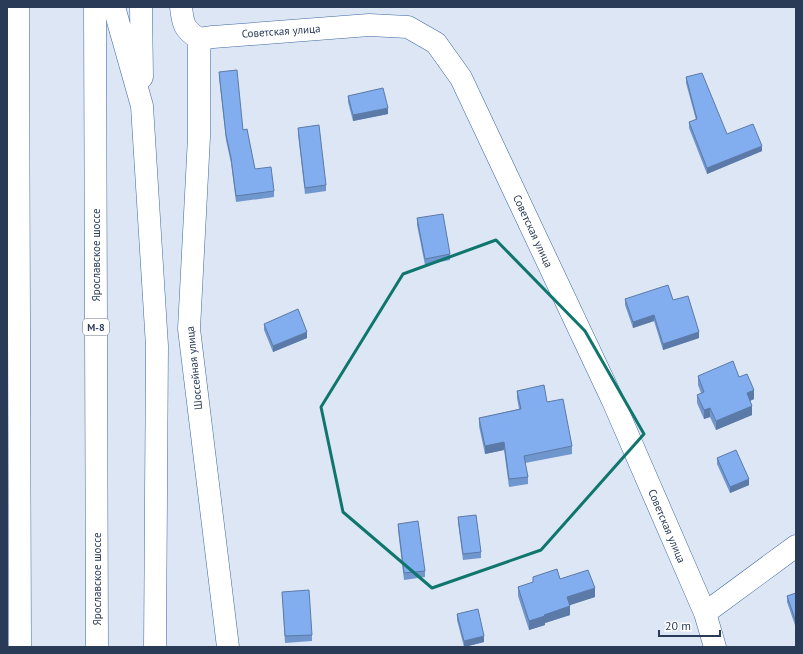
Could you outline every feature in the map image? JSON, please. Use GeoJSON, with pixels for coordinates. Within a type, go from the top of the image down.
{"type":"FeatureCollection","features":[{"type":"Feature","properties":{"kind":"main road"},"geometry":{"type":"LineString","coordinates":[[18,7],[20,647]]}},
{"type":"Feature","properties":{"kind":"main road","name":"Ярославское шоссе"},"geometry":{"type":"LineString","coordinates":[[95,7],[97,647]]}},
{"type":"Feature","properties":{"kind":"main road"},"geometry":{"type":"LineString","coordinates":[[114,7],[142,106]]}},
{"type":"Feature","properties":{"kind":"main road"},"geometry":{"type":"LineString","coordinates":[[141,7],[142,106],[157,346],[155,647]]}},
{"type":"Feature","properties":{"kind":"main road"},"geometry":{"type":"LineString","coordinates":[[181,7],[182,21],[189,32],[199,39]]}},
{"type":"Feature","properties":{"kind":"main road","name":"Советская улица"},"geometry":{"type":"LineString","coordinates":[[199,39],[213,36],[369,25],[408,27],[436,43],[461,78],[468,92],[613,401],[704,613],[715,647]]}},
{"type":"Feature","properties":{"kind":"main road","name":"Шоссейная улица"},"geometry":{"type":"LineString","coordinates":[[199,39],[199,137],[189,329],[228,647]]}},
{"type":"Feature","properties":{"kind":"main road"},"geometry":{"type":"LineString","coordinates":[[7,251],[20,315]]}},
{"type":"Feature","properties":{"kind":"main road"},"geometry":{"type":"LineString","coordinates":[[704,613],[796,546]]}},
{"type":"Feature","properties":{"kind":"highlighted area"},"geometry":{"type":"Polygon","coordinates":[[[496,240],[585,331],[644,434],[541,550],[432,588],[343,512],[321,407],[403,274],[496,240]]]}},
{"type":"Feature","properties":{"kind":"building"},"geometry":{"type":"Polygon","coordinates":[[[237,70],[243,130],[247,129],[255,169],[271,167],[274,191],[236,196],[231,158],[226,135],[219,72],[237,70]]]}},
{"type":"Feature","properties":{"kind":"building"},"geometry":{"type":"Polygon","coordinates":[[[702,73],[727,134],[753,124],[762,146],[707,168],[689,122],[697,119],[686,77],[702,73]]]}},
{"type":"Feature","properties":{"kind":"building"},"geometry":{"type":"Polygon","coordinates":[[[383,88],[388,108],[353,115],[348,96],[383,88]]]}},
{"type":"Feature","properties":{"kind":"building"},"geometry":{"type":"Polygon","coordinates":[[[319,125],[326,185],[305,188],[298,128],[319,125]]]}},
{"type":"Feature","properties":{"kind":"building"},"geometry":{"type":"Polygon","coordinates":[[[443,214],[450,254],[425,259],[417,218],[443,214]]]}},
{"type":"Feature","properties":{"kind":"building"},"geometry":{"type":"Polygon","coordinates":[[[668,285],[673,300],[688,296],[699,332],[663,344],[654,315],[633,322],[625,299],[668,285]]]}},
{"type":"Feature","properties":{"kind":"building"},"geometry":{"type":"Polygon","coordinates":[[[298,309],[307,332],[273,346],[264,324],[298,309]]]}},
{"type":"Feature","properties":{"kind":"building"},"geometry":{"type":"Polygon","coordinates":[[[733,361],[739,377],[747,374],[754,390],[747,393],[752,406],[716,421],[710,408],[704,410],[697,395],[704,392],[698,376],[733,361]]]}},
{"type":"Feature","properties":{"kind":"building"},"geometry":{"type":"Polygon","coordinates":[[[544,385],[547,402],[563,399],[572,446],[524,456],[528,477],[509,479],[504,442],[485,446],[479,418],[521,409],[517,391],[544,385]]]}},
{"type":"Feature","properties":{"kind":"building"},"geometry":{"type":"Polygon","coordinates":[[[736,450],[749,479],[730,487],[717,458],[736,450]]]}},
{"type":"Feature","properties":{"kind":"building"},"geometry":{"type":"Polygon","coordinates":[[[476,515],[481,552],[463,554],[458,517],[476,515]]]}},
{"type":"Feature","properties":{"kind":"building"},"geometry":{"type":"Polygon","coordinates":[[[418,521],[425,571],[404,573],[398,524],[418,521]]]}},
{"type":"Feature","properties":{"kind":"building"},"geometry":{"type":"Polygon","coordinates":[[[557,569],[560,579],[588,570],[595,588],[567,597],[570,606],[529,621],[518,587],[533,582],[533,577],[557,569]]]}},
{"type":"Feature","properties":{"kind":"building"},"geometry":{"type":"Polygon","coordinates":[[[309,590],[312,635],[285,636],[282,592],[309,590]]]}},
{"type":"Feature","properties":{"kind":"building"},"geometry":{"type":"Polygon","coordinates":[[[796,593],[796,622],[787,596],[796,593]]]}},
{"type":"Feature","properties":{"kind":"building"},"geometry":{"type":"Polygon","coordinates":[[[478,609],[484,636],[464,641],[457,614],[478,609]]]}}]}
